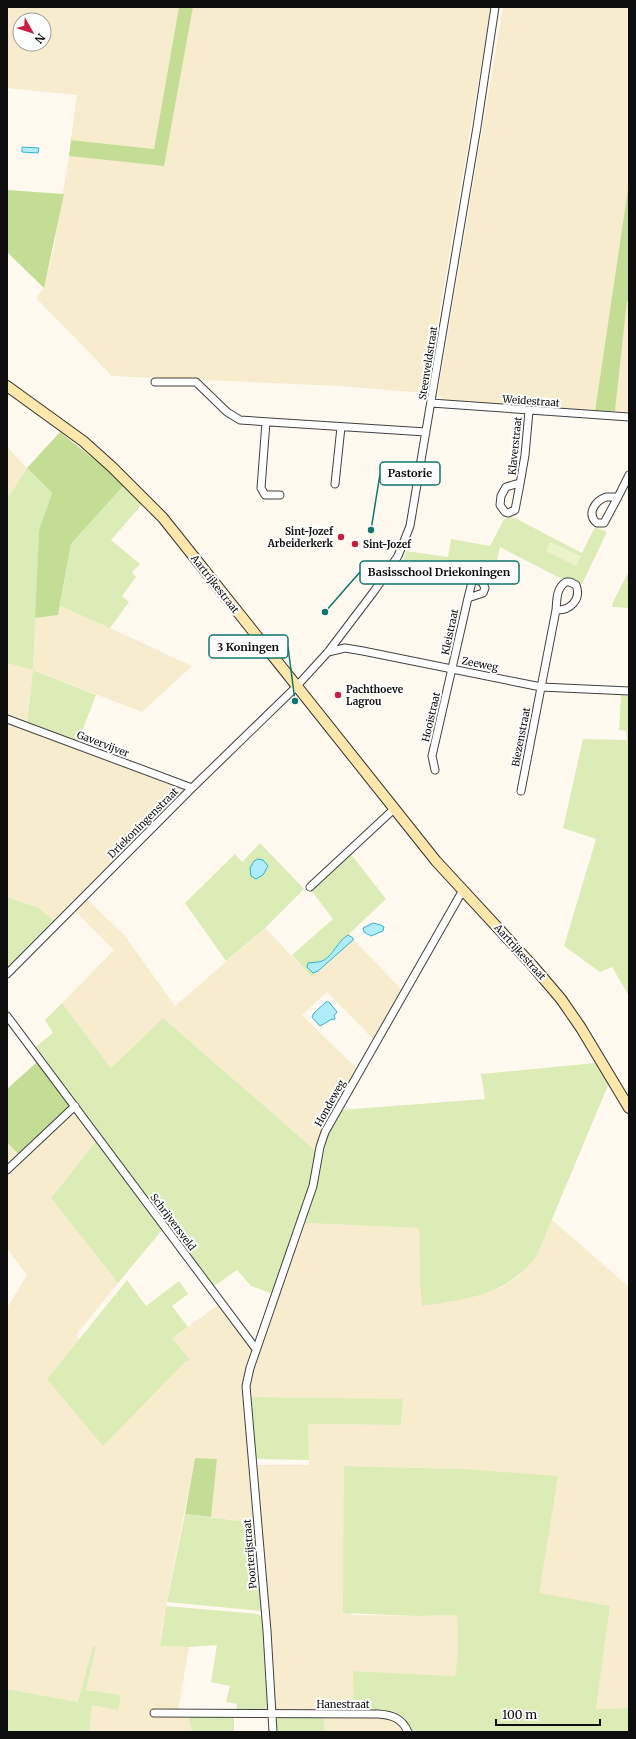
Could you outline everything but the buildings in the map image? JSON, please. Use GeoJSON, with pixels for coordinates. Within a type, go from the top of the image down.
{"type":"FeatureCollection","features":[{"type":"Feature","properties":{"kind":"street","name":"Steenveldstraat"},"geometry":{"type":"LineString","coordinates":[[296,688],[328,652],[375,590],[398,556],[407,535],[431,403],[495,7]]}},
{"type":"Feature","properties":{"kind":"street"},"geometry":{"type":"LineString","coordinates":[[155,382],[196,382],[227,412],[240,420],[426,432]]}},
{"type":"Feature","properties":{"kind":"street","name":"Aartrijkestraat"},"geometry":{"type":"LineString","coordinates":[[7,386],[83,441],[163,518],[296,688],[436,861],[532,965],[561,999],[581,1028],[629,1108]]}},
{"type":"Feature","properties":{"kind":"street","name":"Weidestraat"},"geometry":{"type":"LineString","coordinates":[[431,403],[629,417]]}},
{"type":"Feature","properties":{"kind":"street","name":"Klaverstraat"},"geometry":{"type":"LineString","coordinates":[[520,484],[525,455],[529,411]]}},
{"type":"Feature","properties":{"kind":"street"},"geometry":{"type":"LineString","coordinates":[[266,422],[261,488],[265,495],[280,495]]}},
{"type":"Feature","properties":{"kind":"street"},"geometry":{"type":"LineString","coordinates":[[335,484],[341,427]]}},
{"type":"Feature","properties":{"kind":"street"},"geometry":{"type":"LineString","coordinates":[[618,497],[629,475]]}},
{"type":"Feature","properties":{"kind":"street","name":"Kleistraat"},"geometry":{"type":"LineString","coordinates":[[452,669],[468,598]]}},
{"type":"Feature","properties":{"kind":"street","name":"Biezenstraat"},"geometry":{"type":"LineString","coordinates":[[521,791],[556,610]]}},
{"type":"Feature","properties":{"kind":"street","name":"Zeeweg"},"geometry":{"type":"LineString","coordinates":[[328,652],[345,648],[541,687],[629,691]]}},
{"type":"Feature","properties":{"kind":"street","name":"Hooistraat"},"geometry":{"type":"LineString","coordinates":[[435,770],[432,756],[452,669]]}},
{"type":"Feature","properties":{"kind":"street","name":"Driekoningenstraat"},"geometry":{"type":"LineString","coordinates":[[7,974],[192,788],[296,688]]}},
{"type":"Feature","properties":{"kind":"street","name":"Gavervijver"},"geometry":{"type":"LineString","coordinates":[[7,719],[192,788]]}},
{"type":"Feature","properties":{"kind":"street"},"geometry":{"type":"LineString","coordinates":[[310,887],[394,809]]}},
{"type":"Feature","properties":{"kind":"street","name":"Hondeweg"},"geometry":{"type":"LineString","coordinates":[[247,1391],[250,1368],[256,1349],[313,1186],[320,1147],[325,1132],[463,890]]}},
{"type":"Feature","properties":{"kind":"street","name":"Schrijversveld"},"geometry":{"type":"LineString","coordinates":[[7,1016],[256,1349]]}},
{"type":"Feature","properties":{"kind":"street"},"geometry":{"type":"LineString","coordinates":[[7,1170],[75,1106]]}},
{"type":"Feature","properties":{"kind":"street","name":"Poorterijstraat"},"geometry":{"type":"LineString","coordinates":[[247,1391],[267,1631],[273,1732]]}},
{"type":"Feature","properties":{"kind":"street"},"geometry":{"type":"LineString","coordinates":[[154,1713],[271,1714]]}},
{"type":"Feature","properties":{"kind":"street","name":"Hanestraat"},"geometry":{"type":"LineString","coordinates":[[271,1714],[387,1714],[394,1716],[402,1722],[408,1732]]}},
{"type":"Feature","properties":{"kind":"shaded area"},"geometry":{"type":"Polygon","coordinates":[[[7,7],[179,7],[154,149],[71,140],[77,95],[7,88],[7,7]]]}},
{"type":"Feature","properties":{"kind":"shaded area"},"geometry":{"type":"Polygon","coordinates":[[[193,7],[491,7],[426,393],[341,386],[112,376],[36,298],[44,288],[54,247],[69,156],[164,165],[193,7]]]}},
{"type":"Feature","properties":{"kind":"shaded area"},"geometry":{"type":"Polygon","coordinates":[[[503,7],[629,7],[629,182],[595,411],[447,400],[442,399],[438,392],[503,7]]]}},
{"type":"Feature","properties":{"kind":"shaded area"},"geometry":{"type":"Polygon","coordinates":[[[627,301],[629,301],[629,412],[615,411],[627,301]]]}},
{"type":"Feature","properties":{"kind":"shaded area"},"geometry":{"type":"Polygon","coordinates":[[[7,447],[27,468],[7,499],[7,447]]]}},
{"type":"Feature","properties":{"kind":"shaded area"},"geometry":{"type":"Polygon","coordinates":[[[60,606],[192,666],[142,712],[33,670],[35,618],[58,615],[60,606]]]}},
{"type":"Feature","properties":{"kind":"shaded area"},"geometry":{"type":"Polygon","coordinates":[[[7,663],[33,670],[27,722],[7,715],[7,663]]]}},
{"type":"Feature","properties":{"kind":"shaded area"},"geometry":{"type":"Polygon","coordinates":[[[7,723],[182,789],[181,794],[55,921],[37,907],[7,897],[7,723]]]}},
{"type":"Feature","properties":{"kind":"shaded area"},"geometry":{"type":"Polygon","coordinates":[[[87,899],[125,936],[175,1006],[265,928],[312,977],[354,940],[402,990],[374,1040],[327,992],[302,1015],[357,1069],[323,1128],[316,1151],[163,1018],[111,1068],[62,1003],[114,950],[75,911],[87,899]]]}},
{"type":"Feature","properties":{"kind":"shaded area"},"geometry":{"type":"Polygon","coordinates":[[[72,1113],[80,1116],[97,1140],[51,1198],[118,1283],[76,1335],[79,1339],[47,1379],[185,1362],[189,1360],[172,1338],[220,1304],[253,1350],[245,1373],[249,1459],[255,1523],[211,1517],[217,1459],[195,1458],[162,1626],[160,1646],[189,1647],[178,1711],[153,1711],[154,1716],[188,1715],[192,1732],[89,1732],[92,1705],[121,1695],[86,1690],[96,1647],[93,1646],[79,1702],[7,1689],[7,1308],[27,1275],[7,1249],[7,1173],[72,1113]]]}},
{"type":"Feature","properties":{"kind":"shaded area"},"geometry":{"type":"Polygon","coordinates":[[[7,1142],[19,1155],[7,1166],[7,1142]]]}},
{"type":"Feature","properties":{"kind":"shaded area"},"geometry":{"type":"Polygon","coordinates":[[[551,1219],[629,1287],[629,1708],[596,1709],[610,1606],[539,1594],[463,1469],[345,1466],[343,1613],[351,1613],[351,1615],[457,1615],[458,1653],[455,1676],[353,1671],[387,1714],[408,1732],[325,1732],[323,1714],[275,1711],[256,1465],[309,1465],[308,1424],[401,1425],[403,1399],[250,1397],[249,1390],[255,1365],[305,1223],[419,1228],[422,1306],[457,1300],[500,1288],[518,1277],[537,1255],[551,1219]]]}},
{"type":"Feature","properties":{"kind":"green space"},"geometry":{"type":"Polygon","coordinates":[[[179,7],[193,7],[164,166],[69,156],[71,140],[154,149],[179,7]]]}},
{"type":"Feature","properties":{"kind":"green space"},"geometry":{"type":"Polygon","coordinates":[[[629,182],[629,301],[627,301],[615,411],[595,411],[629,182]]]}},
{"type":"Feature","properties":{"kind":"green space"},"geometry":{"type":"Polygon","coordinates":[[[7,190],[64,194],[44,288],[7,252],[7,190]]]}},
{"type":"Feature","properties":{"kind":"green space"},"geometry":{"type":"Polygon","coordinates":[[[60,432],[125,484],[71,544],[58,615],[35,618],[39,530],[52,493],[27,468],[60,432]]]}},
{"type":"Feature","properties":{"kind":"green space"},"geometry":{"type":"Polygon","coordinates":[[[27,468],[52,493],[39,530],[33,670],[7,663],[7,499],[27,468]]]}},
{"type":"Feature","properties":{"kind":"green space"},"geometry":{"type":"Polygon","coordinates":[[[125,484],[143,503],[111,540],[140,564],[132,572],[136,577],[122,596],[129,602],[110,628],[60,606],[71,544],[125,484]]]}},
{"type":"Feature","properties":{"kind":"green space"},"geometry":{"type":"Polygon","coordinates":[[[513,517],[582,553],[595,527],[607,532],[582,584],[574,579],[560,578],[500,547],[494,573],[485,577],[477,573],[466,578],[468,570],[403,561],[406,551],[448,557],[451,539],[490,546],[504,519],[513,517]]]}},
{"type":"Feature","properties":{"kind":"green space"},"geometry":{"type":"Polygon","coordinates":[[[550,542],[581,556],[576,566],[546,551],[550,542]]]}},
{"type":"Feature","properties":{"kind":"green space"},"geometry":{"type":"Polygon","coordinates":[[[629,571],[629,608],[612,607],[613,602],[629,571]]]}},
{"type":"Feature","properties":{"kind":"green space"},"geometry":{"type":"Polygon","coordinates":[[[33,670],[96,695],[78,742],[27,722],[33,670]]]}},
{"type":"Feature","properties":{"kind":"green space"},"geometry":{"type":"Polygon","coordinates":[[[621,695],[629,696],[629,996],[612,967],[600,972],[564,946],[596,839],[563,828],[583,739],[627,740],[626,731],[619,730],[621,695]]]}},
{"type":"Feature","properties":{"kind":"green space"},"geometry":{"type":"Polygon","coordinates":[[[260,843],[304,889],[265,928],[226,961],[185,903],[235,854],[242,862],[260,843]]]}},
{"type":"Feature","properties":{"kind":"green space"},"geometry":{"type":"Polygon","coordinates":[[[350,853],[386,899],[349,934],[354,940],[312,977],[292,955],[333,919],[310,889],[350,853]]]}},
{"type":"Feature","properties":{"kind":"green space"},"geometry":{"type":"Polygon","coordinates":[[[7,897],[37,907],[55,921],[7,968],[7,897]]]}},
{"type":"Feature","properties":{"kind":"green space"},"geometry":{"type":"Polygon","coordinates":[[[62,1003],[111,1068],[163,1018],[316,1151],[313,1174],[273,1294],[251,1286],[237,1270],[214,1286],[75,1102],[33,1049],[53,1033],[45,1020],[62,1003]]]}},
{"type":"Feature","properties":{"kind":"green space"},"geometry":{"type":"Polygon","coordinates":[[[37,1062],[71,1108],[19,1155],[7,1142],[7,1089],[37,1062]]]}},
{"type":"Feature","properties":{"kind":"green space"},"geometry":{"type":"Polygon","coordinates":[[[595,1063],[609,1083],[537,1255],[514,1279],[500,1287],[486,1293],[455,1301],[422,1306],[419,1228],[305,1223],[318,1183],[327,1137],[340,1110],[485,1099],[481,1074],[595,1063]]]}},
{"type":"Feature","properties":{"kind":"green space"},"geometry":{"type":"Polygon","coordinates":[[[97,1140],[163,1227],[118,1283],[51,1198],[97,1140]]]}},
{"type":"Feature","properties":{"kind":"green space"},"geometry":{"type":"Polygon","coordinates":[[[127,1280],[146,1306],[179,1281],[188,1294],[172,1306],[188,1327],[172,1338],[190,1360],[185,1362],[103,1446],[47,1379],[127,1280]]]}},
{"type":"Feature","properties":{"kind":"green space"},"geometry":{"type":"Polygon","coordinates":[[[250,1397],[403,1399],[401,1425],[308,1424],[309,1460],[255,1459],[250,1397]]]}},
{"type":"Feature","properties":{"kind":"green space"},"geometry":{"type":"Polygon","coordinates":[[[195,1458],[217,1459],[211,1517],[185,1514],[195,1458]]]}},
{"type":"Feature","properties":{"kind":"green space"},"geometry":{"type":"Polygon","coordinates":[[[344,1466],[463,1469],[558,1476],[539,1593],[610,1606],[596,1709],[629,1708],[629,1732],[408,1732],[394,1716],[354,1714],[353,1671],[455,1676],[458,1653],[457,1615],[416,1616],[343,1613],[344,1466]]]}},
{"type":"Feature","properties":{"kind":"green space"},"geometry":{"type":"Polygon","coordinates":[[[185,1514],[255,1523],[262,1611],[167,1602],[185,1514]]]}},
{"type":"Feature","properties":{"kind":"green space"},"geometry":{"type":"Polygon","coordinates":[[[166,1606],[258,1614],[262,1617],[269,1706],[265,1712],[236,1712],[237,1704],[226,1702],[230,1686],[211,1682],[217,1645],[189,1647],[160,1646],[166,1606]]]}},
{"type":"Feature","properties":{"kind":"green space"},"geometry":{"type":"Polygon","coordinates":[[[93,1646],[96,1647],[86,1690],[121,1695],[118,1710],[92,1705],[89,1732],[7,1732],[7,1689],[78,1702],[93,1646]]]}},
{"type":"Feature","properties":{"kind":"green space"},"geometry":{"type":"Polygon","coordinates":[[[271,1714],[323,1714],[325,1732],[273,1732],[271,1714]]]}},
{"type":"Feature","properties":{"kind":"green space"},"geometry":{"type":"Polygon","coordinates":[[[188,1715],[232,1715],[234,1717],[234,1732],[192,1732],[188,1715]]]}},
{"type":"Feature","properties":{"kind":"water"},"geometry":{"type":"Polygon","coordinates":[[[22,147],[39,148],[38,153],[22,152],[22,147]]]}},
{"type":"Feature","properties":{"kind":"water"},"geometry":{"type":"Polygon","coordinates":[[[258,859],[263,860],[268,866],[263,875],[256,879],[251,876],[250,868],[254,861],[258,859]]]}},
{"type":"Feature","properties":{"kind":"water"},"geometry":{"type":"Polygon","coordinates":[[[373,923],[384,927],[383,931],[371,936],[364,932],[363,928],[373,923]]]}},
{"type":"Feature","properties":{"kind":"water"},"geometry":{"type":"Polygon","coordinates":[[[348,935],[353,938],[353,940],[318,971],[313,973],[307,967],[308,963],[320,962],[324,960],[348,935]]]}},
{"type":"Feature","properties":{"kind":"water"},"geometry":{"type":"Polygon","coordinates":[[[326,1002],[329,1002],[337,1012],[334,1016],[334,1020],[332,1019],[320,1026],[312,1017],[314,1013],[326,1002]]]}},
{"type":"Feature","properties":{"kind":"place","name":"Pastorie"},"geometry":{"type":"Point","coordinates":[371,530]}},
{"type":"Feature","properties":{"kind":"place","name":"Sint-Jozef Arbeiderkerk"},"geometry":{"type":"Point","coordinates":[341,537]}},
{"type":"Feature","properties":{"kind":"place","name":"Sint-Jozef"},"geometry":{"type":"Point","coordinates":[355,544]}},
{"type":"Feature","properties":{"kind":"place","name":"Basisschool Driekoningen"},"geometry":{"type":"Point","coordinates":[325,612]}},
{"type":"Feature","properties":{"kind":"place","name":"Pachthoeve Lagrou"},"geometry":{"type":"Point","coordinates":[338,695]}},
{"type":"Feature","properties":{"kind":"place","name":"3 Koningen"},"geometry":{"type":"Point","coordinates":[295,701]}}]}
